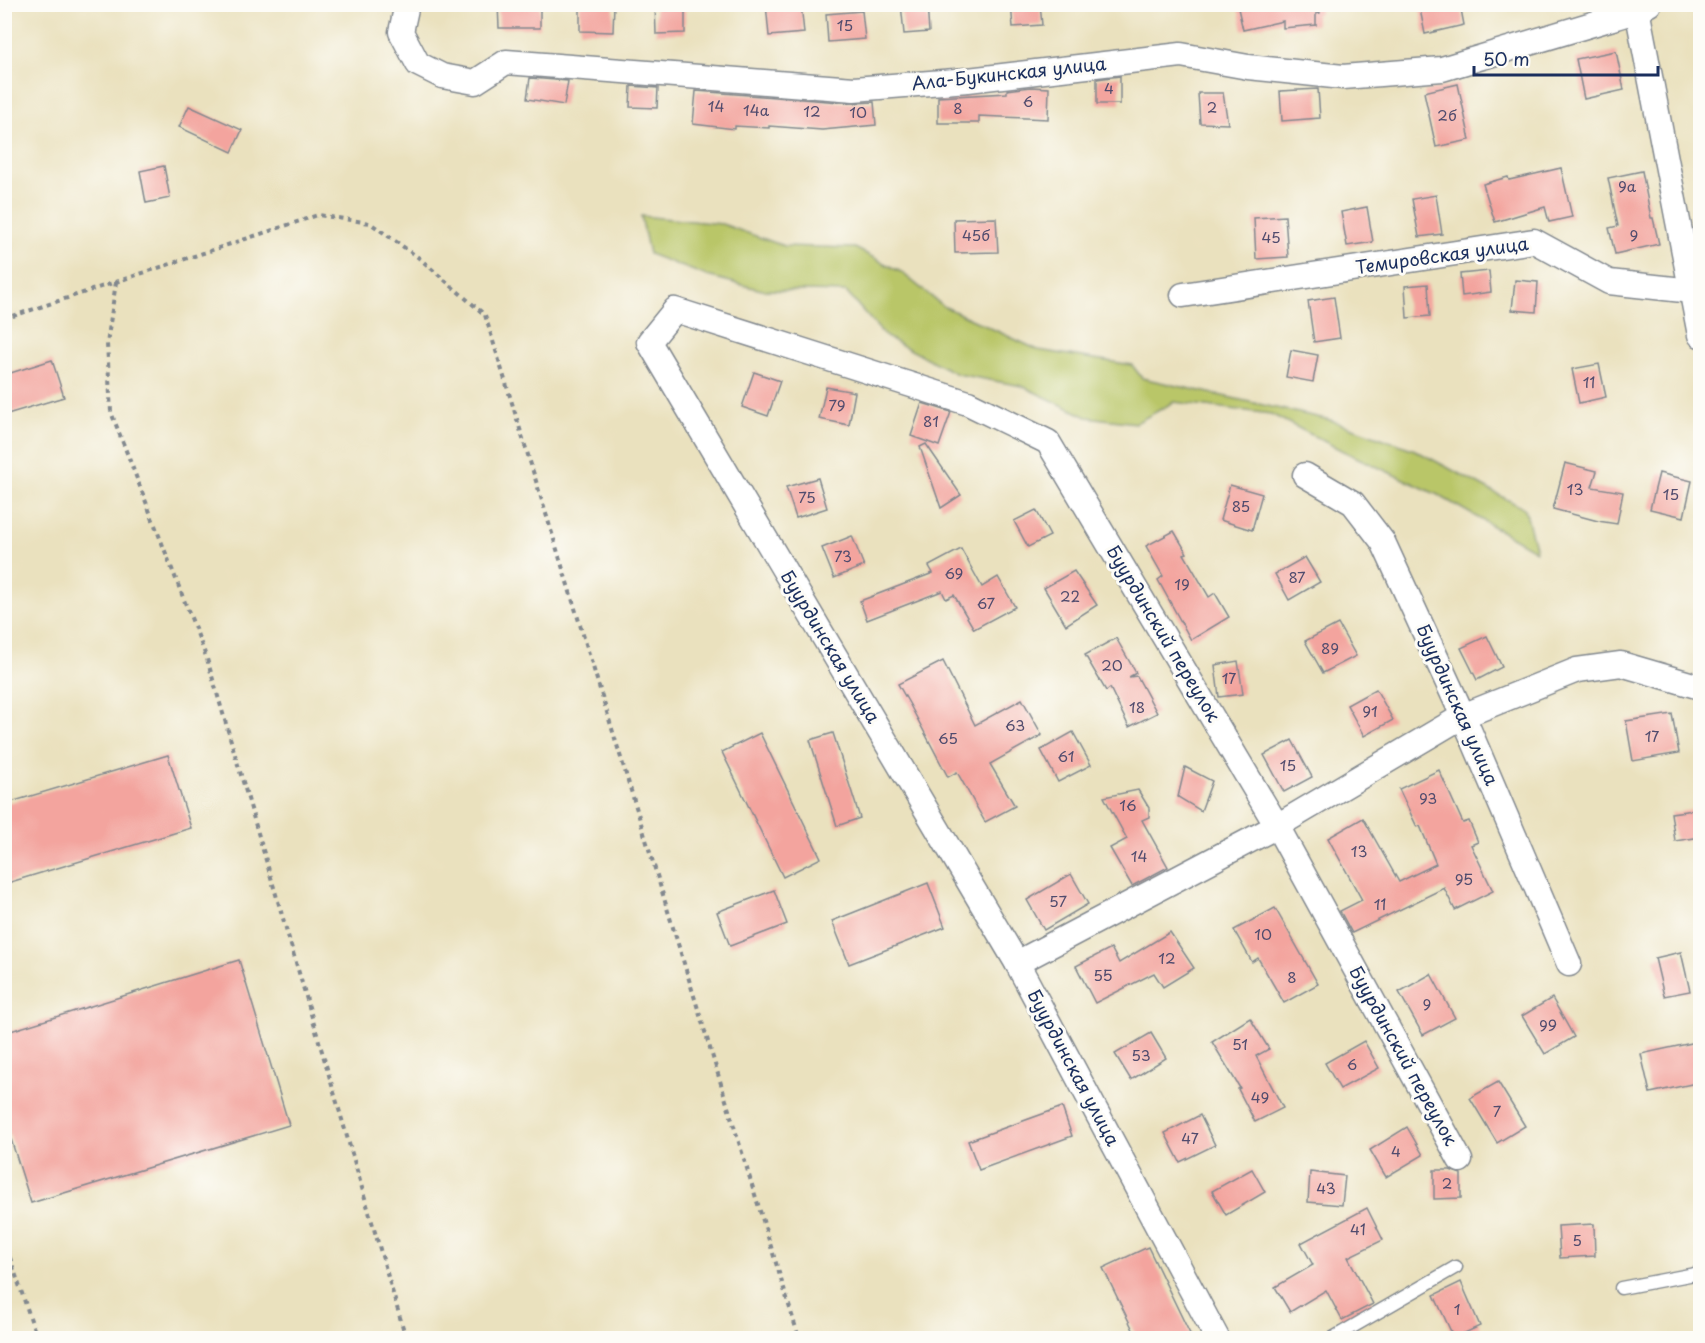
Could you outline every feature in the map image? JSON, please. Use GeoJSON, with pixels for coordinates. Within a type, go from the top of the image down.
{"type":"FeatureCollection","features":[{"type":"Feature","properties":{"kind":"street","name":"Ала-Букинская улица"},"geometry":{"type":"LineString","coordinates":[[407,4],[401,32],[418,64],[442,76],[475,82],[506,62],[854,89],[968,80],[1182,55],[1248,67],[1343,77],[1442,69],[1640,7]]}},
{"type":"Feature","properties":{"kind":"street"},"geometry":{"type":"LineString","coordinates":[[1640,7],[1701,335]]}},
{"type":"Feature","properties":{"kind":"street","name":"Темировская улица"},"geometry":{"type":"LineString","coordinates":[[1183,295],[1534,241],[1609,282],[1692,291]]}},
{"type":"Feature","properties":{"kind":"street","name":"Буурдинская улица"},"geometry":{"type":"LineString","coordinates":[[1048,442],[968,403],[675,310],[649,342],[1017,963],[1217,1338]]}},
{"type":"Feature","properties":{"kind":"street","name":"Буурдинский переулок"},"geometry":{"type":"LineString","coordinates":[[1048,442],[1277,826],[1460,1160]]}},
{"type":"Feature","properties":{"kind":"street","name":"Буурдинская улица"},"geometry":{"type":"LineString","coordinates":[[1305,475],[1353,503],[1383,542],[1464,716],[1569,964]]}},
{"type":"Feature","properties":{"kind":"street"},"geometry":{"type":"LineString","coordinates":[[1017,963],[1277,826],[1464,716],[1577,670],[1621,664],[1701,687]]}},
{"type":"Feature","properties":{"kind":"lane"},"geometry":{"type":"LineString","coordinates":[[1333,1338],[1456,1267]]}},
{"type":"Feature","properties":{"kind":"lane"},"geometry":{"type":"LineString","coordinates":[[1621,1288],[1701,1273]]}},
{"type":"Feature","properties":{"kind":"path"},"geometry":{"type":"LineString","coordinates":[[4,319],[318,215],[370,223],[419,258],[484,315],[799,1338]]}},
{"type":"Feature","properties":{"kind":"path"},"geometry":{"type":"LineString","coordinates":[[116,282],[107,344],[111,412],[207,659],[406,1338]]}},
{"type":"Feature","properties":{"kind":"path"},"geometry":{"type":"LineString","coordinates":[[4,1240],[37,1338]]}},
{"type":"Feature","properties":{"kind":"green space"},"geometry":{"type":"Polygon","coordinates":[[[641,216],[722,224],[784,246],[855,248],[901,272],[943,306],[1038,350],[1132,365],[1142,378],[1330,420],[1415,450],[1525,509],[1536,551],[1438,495],[1343,451],[1271,414],[1174,402],[1136,423],[1087,417],[1022,386],[957,374],[886,337],[846,292],[762,290],[707,276],[649,254],[641,216]]]}},
{"type":"Feature","properties":{"kind":"building"},"geometry":{"type":"Polygon","coordinates":[[[498,4],[540,4],[540,28],[499,28],[498,4]]]}},
{"type":"Feature","properties":{"kind":"building"},"geometry":{"type":"Polygon","coordinates":[[[580,4],[614,4],[613,32],[580,31],[580,4]]]}},
{"type":"Feature","properties":{"kind":"building"},"geometry":{"type":"Polygon","coordinates":[[[655,4],[685,4],[685,33],[656,34],[655,4]]]}},
{"type":"Feature","properties":{"kind":"building"},"geometry":{"type":"Polygon","coordinates":[[[766,4],[801,4],[804,33],[769,36],[766,4]]]}},
{"type":"Feature","properties":{"kind":"building"},"geometry":{"type":"Polygon","coordinates":[[[901,4],[927,4],[929,32],[904,34],[901,4]]]}},
{"type":"Feature","properties":{"kind":"building"},"geometry":{"type":"Polygon","coordinates":[[[1011,4],[1040,4],[1042,25],[1013,27],[1011,4]]]}},
{"type":"Feature","properties":{"kind":"building"},"geometry":{"type":"Polygon","coordinates":[[[1237,4],[1319,4],[1320,13],[1316,14],[1316,25],[1283,28],[1283,21],[1243,30],[1237,4]]]}},
{"type":"Feature","properties":{"kind":"building"},"geometry":{"type":"Polygon","coordinates":[[[1419,4],[1460,4],[1464,25],[1425,34],[1419,4]]]}},
{"type":"Feature","properties":{"kind":"building"},"geometry":{"type":"Polygon","coordinates":[[[862,11],[865,39],[828,42],[826,14],[862,11]]]}},
{"type":"Feature","properties":{"kind":"building"},"geometry":{"type":"Polygon","coordinates":[[[1616,51],[1624,90],[1584,99],[1576,59],[1616,51]]]}},
{"type":"Feature","properties":{"kind":"building"},"geometry":{"type":"Polygon","coordinates":[[[1120,76],[1120,104],[1097,104],[1097,79],[1120,76]]]}},
{"type":"Feature","properties":{"kind":"building"},"geometry":{"type":"Polygon","coordinates":[[[530,78],[568,81],[564,105],[527,99],[530,78]]]}},
{"type":"Feature","properties":{"kind":"building"},"geometry":{"type":"Polygon","coordinates":[[[1458,84],[1470,140],[1436,147],[1424,92],[1458,84]]]}},
{"type":"Feature","properties":{"kind":"building"},"geometry":{"type":"Polygon","coordinates":[[[631,86],[658,88],[657,108],[630,107],[631,86]]]}},
{"type":"Feature","properties":{"kind":"building"},"geometry":{"type":"Polygon","coordinates":[[[1031,87],[1049,88],[1048,119],[979,116],[979,123],[938,123],[938,97],[1007,93],[1007,90],[1031,87]]]}},
{"type":"Feature","properties":{"kind":"building"},"geometry":{"type":"Polygon","coordinates":[[[1318,89],[1320,118],[1282,121],[1280,91],[1318,89]]]}},
{"type":"Feature","properties":{"kind":"building"},"geometry":{"type":"Polygon","coordinates":[[[696,91],[853,103],[874,102],[876,125],[822,130],[769,126],[769,128],[735,126],[735,129],[693,124],[696,91]]]}},
{"type":"Feature","properties":{"kind":"building"},"geometry":{"type":"Polygon","coordinates":[[[1198,93],[1223,93],[1228,124],[1200,123],[1198,93]]]}},
{"type":"Feature","properties":{"kind":"building"},"geometry":{"type":"Polygon","coordinates":[[[189,106],[242,130],[232,152],[179,127],[189,106]]]}},
{"type":"Feature","properties":{"kind":"building"},"geometry":{"type":"Polygon","coordinates":[[[164,166],[170,198],[146,203],[140,171],[164,166]]]}},
{"type":"Feature","properties":{"kind":"building"},"geometry":{"type":"Polygon","coordinates":[[[1561,168],[1572,217],[1549,222],[1545,207],[1495,222],[1483,184],[1508,177],[1509,180],[1561,168]]]}},
{"type":"Feature","properties":{"kind":"building"},"geometry":{"type":"Polygon","coordinates":[[[1642,171],[1651,218],[1653,218],[1659,244],[1615,254],[1609,228],[1618,226],[1608,178],[1642,171]]]}},
{"type":"Feature","properties":{"kind":"building"},"geometry":{"type":"Polygon","coordinates":[[[1436,195],[1442,234],[1419,237],[1412,199],[1436,195]]]}},
{"type":"Feature","properties":{"kind":"building"},"geometry":{"type":"Polygon","coordinates":[[[1367,207],[1373,242],[1347,246],[1341,212],[1367,207]]]}},
{"type":"Feature","properties":{"kind":"building"},"geometry":{"type":"Polygon","coordinates":[[[1285,216],[1288,257],[1256,259],[1254,218],[1285,216]]]}},
{"type":"Feature","properties":{"kind":"building"},"geometry":{"type":"Polygon","coordinates":[[[996,218],[998,252],[955,253],[954,219],[996,218]]]}},
{"type":"Feature","properties":{"kind":"building"},"geometry":{"type":"Polygon","coordinates":[[[1489,271],[1491,292],[1462,296],[1460,274],[1489,271]]]}},
{"type":"Feature","properties":{"kind":"building"},"geometry":{"type":"Polygon","coordinates":[[[1515,280],[1538,282],[1536,312],[1512,310],[1515,280]]]}},
{"type":"Feature","properties":{"kind":"building"},"geometry":{"type":"Polygon","coordinates":[[[1428,284],[1430,316],[1407,318],[1405,286],[1428,284]]]}},
{"type":"Feature","properties":{"kind":"building"},"geometry":{"type":"Polygon","coordinates":[[[1334,297],[1340,338],[1314,342],[1308,301],[1334,297]]]}},
{"type":"Feature","properties":{"kind":"building"},"geometry":{"type":"Polygon","coordinates":[[[1291,350],[1318,355],[1313,382],[1286,377],[1291,350]]]}},
{"type":"Feature","properties":{"kind":"building"},"geometry":{"type":"Polygon","coordinates":[[[52,360],[64,397],[4,415],[4,375],[52,360]]]}},
{"type":"Feature","properties":{"kind":"building"},"geometry":{"type":"Polygon","coordinates":[[[1599,364],[1606,397],[1579,403],[1572,369],[1599,364]]]}},
{"type":"Feature","properties":{"kind":"building"},"geometry":{"type":"Polygon","coordinates":[[[754,372],[780,381],[768,416],[742,407],[754,372]]]}},
{"type":"Feature","properties":{"kind":"building"},"geometry":{"type":"Polygon","coordinates":[[[826,387],[855,392],[849,425],[819,419],[826,387]]]}},
{"type":"Feature","properties":{"kind":"building"},"geometry":{"type":"Polygon","coordinates":[[[922,403],[951,412],[939,446],[911,436],[922,403]]]}},
{"type":"Feature","properties":{"kind":"building"},"geometry":{"type":"Polygon","coordinates":[[[926,444],[961,495],[941,508],[920,447],[926,444]]]}},
{"type":"Feature","properties":{"kind":"building"},"geometry":{"type":"Polygon","coordinates":[[[1565,463],[1597,471],[1592,487],[1623,492],[1617,524],[1553,509],[1565,463]]]}},
{"type":"Feature","properties":{"kind":"building"},"geometry":{"type":"Polygon","coordinates":[[[1659,473],[1692,481],[1684,517],[1650,509],[1659,473]]]}},
{"type":"Feature","properties":{"kind":"building"},"geometry":{"type":"Polygon","coordinates":[[[818,478],[827,508],[796,518],[786,487],[818,478]]]}},
{"type":"Feature","properties":{"kind":"building"},"geometry":{"type":"Polygon","coordinates":[[[1230,485],[1262,494],[1252,530],[1220,520],[1230,485]]]}},
{"type":"Feature","properties":{"kind":"building"},"geometry":{"type":"Polygon","coordinates":[[[1036,510],[1050,536],[1028,547],[1014,521],[1036,510]]]}},
{"type":"Feature","properties":{"kind":"building"},"geometry":{"type":"Polygon","coordinates":[[[1174,531],[1187,553],[1184,554],[1209,597],[1215,593],[1229,617],[1191,640],[1158,580],[1163,576],[1146,546],[1174,531]]]}},
{"type":"Feature","properties":{"kind":"building"},"geometry":{"type":"Polygon","coordinates":[[[852,536],[864,566],[834,578],[822,548],[852,536]]]}},
{"type":"Feature","properties":{"kind":"building"},"geometry":{"type":"Polygon","coordinates":[[[961,549],[982,587],[998,577],[1015,607],[974,629],[954,595],[946,599],[942,591],[867,620],[860,601],[933,573],[929,566],[961,549]]]}},
{"type":"Feature","properties":{"kind":"building"},"geometry":{"type":"Polygon","coordinates":[[[1305,557],[1320,582],[1289,600],[1275,574],[1305,557]]]}},
{"type":"Feature","properties":{"kind":"building"},"geometry":{"type":"Polygon","coordinates":[[[1074,571],[1097,605],[1066,625],[1044,588],[1074,571]]]}},
{"type":"Feature","properties":{"kind":"building"},"geometry":{"type":"Polygon","coordinates":[[[1338,624],[1356,656],[1323,673],[1305,641],[1338,624]]]}},
{"type":"Feature","properties":{"kind":"building"},"geometry":{"type":"Polygon","coordinates":[[[1487,636],[1502,667],[1477,680],[1461,648],[1487,636]]]}},
{"type":"Feature","properties":{"kind":"building"},"geometry":{"type":"Polygon","coordinates":[[[1116,638],[1136,673],[1129,677],[1137,676],[1157,713],[1129,727],[1110,688],[1106,691],[1085,655],[1116,638]]]}},
{"type":"Feature","properties":{"kind":"building"},"geometry":{"type":"Polygon","coordinates":[[[943,661],[975,725],[1022,699],[1042,735],[990,764],[1015,806],[985,822],[957,772],[948,777],[898,684],[943,661]]]}},
{"type":"Feature","properties":{"kind":"building"},"geometry":{"type":"Polygon","coordinates":[[[1238,661],[1243,694],[1219,697],[1215,665],[1238,661]]]}},
{"type":"Feature","properties":{"kind":"building"},"geometry":{"type":"Polygon","coordinates":[[[1376,689],[1393,720],[1364,736],[1347,705],[1376,689]]]}},
{"type":"Feature","properties":{"kind":"building"},"geometry":{"type":"Polygon","coordinates":[[[1672,714],[1679,753],[1633,761],[1626,721],[1672,714]]]}},
{"type":"Feature","properties":{"kind":"building"},"geometry":{"type":"Polygon","coordinates":[[[1073,732],[1091,765],[1058,782],[1041,750],[1073,732]]]}},
{"type":"Feature","properties":{"kind":"building"},"geometry":{"type":"Polygon","coordinates":[[[760,733],[821,858],[783,877],[722,752],[760,733]]]}},
{"type":"Feature","properties":{"kind":"building"},"geometry":{"type":"Polygon","coordinates":[[[833,733],[860,818],[837,826],[810,740],[833,733]]]}},
{"type":"Feature","properties":{"kind":"building"},"geometry":{"type":"Polygon","coordinates":[[[1292,740],[1312,777],[1284,792],[1264,755],[1292,740]]]}},
{"type":"Feature","properties":{"kind":"building"},"geometry":{"type":"Polygon","coordinates":[[[168,755],[191,828],[4,884],[4,804],[168,755]]]}},
{"type":"Feature","properties":{"kind":"building"},"geometry":{"type":"Polygon","coordinates":[[[1185,767],[1212,781],[1201,811],[1178,797],[1185,767]]]}},
{"type":"Feature","properties":{"kind":"building"},"geometry":{"type":"Polygon","coordinates":[[[1439,770],[1463,823],[1469,821],[1478,842],[1471,845],[1493,891],[1455,910],[1444,888],[1352,933],[1340,911],[1362,900],[1328,838],[1363,818],[1399,882],[1436,864],[1420,826],[1417,827],[1399,789],[1439,770]]]}},
{"type":"Feature","properties":{"kind":"building"},"geometry":{"type":"Polygon","coordinates":[[[1138,790],[1149,808],[1149,817],[1142,820],[1168,867],[1132,886],[1110,848],[1127,839],[1104,797],[1138,790]]]}},
{"type":"Feature","properties":{"kind":"building"},"geometry":{"type":"Polygon","coordinates":[[[1701,809],[1701,837],[1675,841],[1671,813],[1701,809]]]}},
{"type":"Feature","properties":{"kind":"building"},"geometry":{"type":"Polygon","coordinates":[[[1071,874],[1088,904],[1044,930],[1027,900],[1071,874]]]}},
{"type":"Feature","properties":{"kind":"building"},"geometry":{"type":"Polygon","coordinates":[[[928,883],[945,927],[849,964],[832,921],[928,883]]]}},
{"type":"Feature","properties":{"kind":"building"},"geometry":{"type":"Polygon","coordinates":[[[774,890],[787,924],[730,946],[717,912],[774,890]]]}},
{"type":"Feature","properties":{"kind":"building"},"geometry":{"type":"Polygon","coordinates":[[[1275,908],[1318,984],[1284,1003],[1258,958],[1252,962],[1234,930],[1275,908]]]}},
{"type":"Feature","properties":{"kind":"building"},"geometry":{"type":"Polygon","coordinates":[[[1170,932],[1194,968],[1163,987],[1154,973],[1095,1003],[1076,966],[1111,948],[1119,963],[1170,932]]]}},
{"type":"Feature","properties":{"kind":"building"},"geometry":{"type":"Polygon","coordinates":[[[1681,952],[1690,991],[1664,996],[1655,958],[1681,952]]]}},
{"type":"Feature","properties":{"kind":"building"},"geometry":{"type":"Polygon","coordinates":[[[239,960],[289,1125],[31,1203],[4,1117],[4,1033],[239,960]]]}},
{"type":"Feature","properties":{"kind":"building"},"geometry":{"type":"Polygon","coordinates":[[[1431,974],[1455,1018],[1423,1035],[1399,992],[1431,974]]]}},
{"type":"Feature","properties":{"kind":"building"},"geometry":{"type":"Polygon","coordinates":[[[1552,998],[1574,1037],[1545,1054],[1522,1016],[1552,998]]]}},
{"type":"Feature","properties":{"kind":"building"},"geometry":{"type":"Polygon","coordinates":[[[1250,1018],[1269,1049],[1256,1056],[1283,1108],[1255,1122],[1238,1089],[1240,1088],[1212,1042],[1250,1018]]]}},
{"type":"Feature","properties":{"kind":"building"},"geometry":{"type":"Polygon","coordinates":[[[1151,1033],[1166,1058],[1131,1080],[1115,1054],[1151,1033]]]}},
{"type":"Feature","properties":{"kind":"building"},"geometry":{"type":"Polygon","coordinates":[[[1364,1041],[1379,1068],[1340,1089],[1325,1063],[1364,1041]]]}},
{"type":"Feature","properties":{"kind":"building"},"geometry":{"type":"Polygon","coordinates":[[[1701,1041],[1701,1082],[1650,1093],[1641,1054],[1701,1041]]]}},
{"type":"Feature","properties":{"kind":"building"},"geometry":{"type":"Polygon","coordinates":[[[1498,1082],[1525,1126],[1497,1143],[1470,1098],[1498,1082]]]}},
{"type":"Feature","properties":{"kind":"building"},"geometry":{"type":"Polygon","coordinates":[[[1062,1107],[1072,1136],[979,1170],[968,1141],[1062,1107]]]}},
{"type":"Feature","properties":{"kind":"building"},"geometry":{"type":"Polygon","coordinates":[[[1200,1115],[1215,1145],[1180,1162],[1165,1133],[1200,1115]]]}},
{"type":"Feature","properties":{"kind":"building"},"geometry":{"type":"Polygon","coordinates":[[[1407,1127],[1423,1155],[1386,1177],[1370,1150],[1407,1127]]]}},
{"type":"Feature","properties":{"kind":"building"},"geometry":{"type":"Polygon","coordinates":[[[1252,1169],[1265,1192],[1226,1215],[1212,1191],[1252,1169]]]}},
{"type":"Feature","properties":{"kind":"building"},"geometry":{"type":"Polygon","coordinates":[[[1434,1170],[1450,1170],[1461,1174],[1461,1198],[1434,1199],[1434,1170]]]}},
{"type":"Feature","properties":{"kind":"building"},"geometry":{"type":"Polygon","coordinates":[[[1310,1172],[1345,1176],[1342,1205],[1308,1202],[1310,1172]]]}},
{"type":"Feature","properties":{"kind":"building"},"geometry":{"type":"Polygon","coordinates":[[[1367,1208],[1383,1240],[1348,1257],[1373,1304],[1342,1320],[1326,1290],[1290,1312],[1275,1287],[1313,1265],[1301,1243],[1367,1208]]]}},
{"type":"Feature","properties":{"kind":"building"},"geometry":{"type":"Polygon","coordinates":[[[1594,1224],[1595,1256],[1560,1258],[1558,1226],[1594,1224]]]}},
{"type":"Feature","properties":{"kind":"building"},"geometry":{"type":"Polygon","coordinates":[[[1148,1247],[1192,1338],[1137,1338],[1103,1268],[1148,1247]]]}},
{"type":"Feature","properties":{"kind":"building"},"geometry":{"type":"Polygon","coordinates":[[[1461,1282],[1480,1326],[1454,1338],[1434,1295],[1461,1282]]]}}]}
